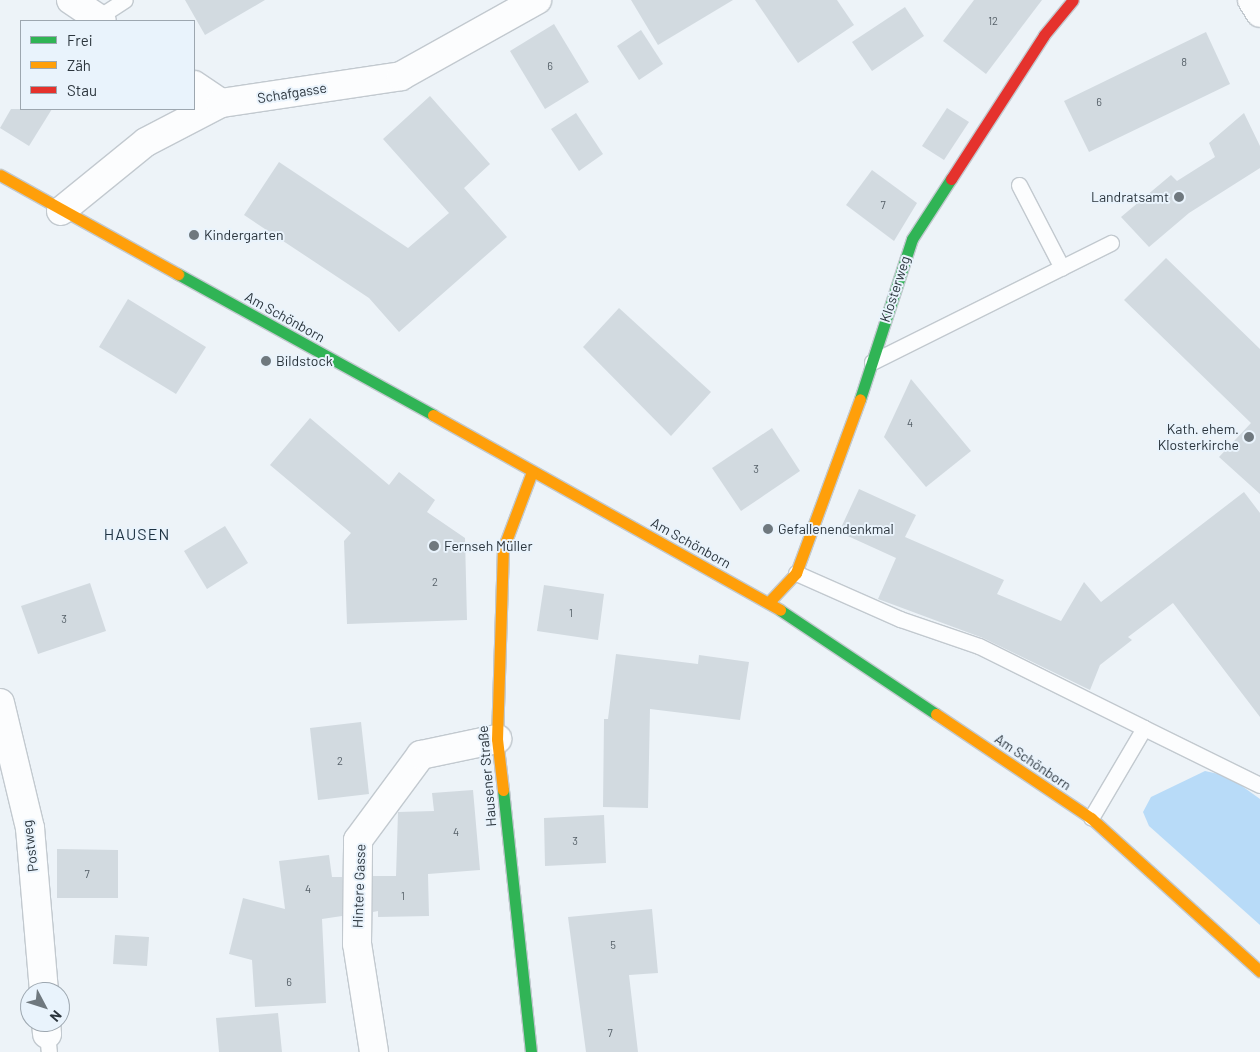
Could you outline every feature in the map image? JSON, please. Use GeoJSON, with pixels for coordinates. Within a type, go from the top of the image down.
{"type":"FeatureCollection","features":[{"type":"Feature","properties":{"kind":"main road","name":"Klosterweg"},"geometry":{"type":"LineString","coordinates":[[769,602],[796,573],[839,465],[912,239],[1044,35],[1072,0]]}},
{"type":"Feature","properties":{"kind":"main road","name":"Am Schönborn"},"geometry":{"type":"LineString","coordinates":[[0,175],[61,211],[769,602],[1091,818],[1260,970]]}},
{"type":"Feature","properties":{"kind":"main road","name":"Hausener Straße"},"geometry":{"type":"LineString","coordinates":[[531,1052],[496,739],[503,549],[532,472]]}},
{"type":"Feature","properties":{"kind":"street"},"geometry":{"type":"LineString","coordinates":[[72,0],[100,20]]}},
{"type":"Feature","properties":{"kind":"street","name":"Schafgasse"},"geometry":{"type":"LineString","coordinates":[[61,211],[146,142],[220,103],[401,76],[537,0]]}},
{"type":"Feature","properties":{"kind":"street"},"geometry":{"type":"LineString","coordinates":[[1252,0],[1260,13]]}},
{"type":"Feature","properties":{"kind":"street"},"geometry":{"type":"LineString","coordinates":[[195,86],[220,103]]}},
{"type":"Feature","properties":{"kind":"street","name":"Postweg"},"geometry":{"type":"LineString","coordinates":[[0,703],[30,828],[43,982]]}},
{"type":"Feature","properties":{"kind":"street","name":"Hintere Gasse"},"geometry":{"type":"LineString","coordinates":[[374,1052],[358,944],[358,840],[421,755],[496,739]]}},
{"type":"Feature","properties":{"kind":"lane"},"geometry":{"type":"LineString","coordinates":[[100,20],[125,0]]}},
{"type":"Feature","properties":{"kind":"lane"},"geometry":{"type":"LineString","coordinates":[[1019,185],[1062,268]]}},
{"type":"Feature","properties":{"kind":"lane"},"geometry":{"type":"LineString","coordinates":[[872,362],[1111,243]]}},
{"type":"Feature","properties":{"kind":"lane"},"geometry":{"type":"LineString","coordinates":[[796,573],[900,619],[979,646],[1260,785]]}},
{"type":"Feature","properties":{"kind":"lane"},"geometry":{"type":"LineString","coordinates":[[1091,818],[1144,728]]}},
{"type":"Feature","properties":{"kind":"shaded area"},"geometry":{"type":"Polygon","coordinates":[[[1205,771],[1228,776],[1260,799],[1260,925],[1149,826],[1143,812],[1151,797],[1205,771]]]}},
{"type":"Feature","properties":{"kind":"building"},"geometry":{"type":"Polygon","coordinates":[[[185,0],[265,0],[205,35],[185,0]]]}},
{"type":"Feature","properties":{"kind":"building"},"geometry":{"type":"Polygon","coordinates":[[[631,0],[733,0],[658,45],[631,0]]]}},
{"type":"Feature","properties":{"kind":"building"},"geometry":{"type":"Polygon","coordinates":[[[755,0],[837,0],[854,25],[798,63],[755,0]]]}},
{"type":"Feature","properties":{"kind":"building"},"geometry":{"type":"Polygon","coordinates":[[[974,0],[1042,0],[986,74],[943,41],[974,0]]]}},
{"type":"Feature","properties":{"kind":"building"},"geometry":{"type":"Polygon","coordinates":[[[905,7],[924,36],[872,71],[852,42],[905,7]]]}},
{"type":"Feature","properties":{"kind":"building"},"geometry":{"type":"Polygon","coordinates":[[[554,24],[589,82],[545,109],[510,51],[554,24]]]}},
{"type":"Feature","properties":{"kind":"building"},"geometry":{"type":"Polygon","coordinates":[[[641,30],[663,64],[639,80],[617,46],[641,30]]]}},
{"type":"Feature","properties":{"kind":"building"},"geometry":{"type":"Polygon","coordinates":[[[1206,32],[1230,84],[1089,152],[1064,101],[1206,32]]]}},
{"type":"Feature","properties":{"kind":"building"},"geometry":{"type":"Polygon","coordinates":[[[430,96],[490,164],[464,188],[507,237],[399,332],[369,298],[244,215],[279,162],[408,248],[449,213],[383,139],[430,96]]]}},
{"type":"Feature","properties":{"kind":"building"},"geometry":{"type":"Polygon","coordinates":[[[947,108],[969,122],[944,160],[922,146],[947,108]]]}},
{"type":"Feature","properties":{"kind":"building"},"geometry":{"type":"Polygon","coordinates":[[[11,109],[51,110],[29,146],[0,128],[11,109]]]}},
{"type":"Feature","properties":{"kind":"building"},"geometry":{"type":"Polygon","coordinates":[[[576,113],[603,154],[579,171],[551,129],[576,113]]]}},
{"type":"Feature","properties":{"kind":"building","name":"Landratsamt"},"geometry":{"type":"Polygon","coordinates":[[[1244,113],[1260,146],[1260,168],[1189,213],[1149,247],[1121,217],[1171,175],[1177,181],[1215,157],[1209,143],[1244,113]]]}},
{"type":"Feature","properties":{"kind":"building"},"geometry":{"type":"Polygon","coordinates":[[[872,170],[917,203],[894,241],[846,205],[872,170]]]}},
{"type":"Feature","properties":{"kind":"building"},"geometry":{"type":"Polygon","coordinates":[[[1166,258],[1260,349],[1260,494],[1219,457],[1251,423],[1124,300],[1166,258]]]}},
{"type":"Feature","properties":{"kind":"building"},"geometry":{"type":"Polygon","coordinates":[[[128,299],[206,347],[176,394],[99,347],[128,299]]]}},
{"type":"Feature","properties":{"kind":"building"},"geometry":{"type":"Polygon","coordinates":[[[619,308],[711,392],[671,436],[583,347],[619,308]]]}},
{"type":"Feature","properties":{"kind":"building"},"geometry":{"type":"Polygon","coordinates":[[[911,379],[971,451],[926,487],[884,437],[911,379]]]}},
{"type":"Feature","properties":{"kind":"building"},"geometry":{"type":"Polygon","coordinates":[[[310,418],[389,485],[399,472],[435,500],[427,512],[465,538],[467,620],[347,624],[344,541],[351,533],[270,465],[310,418]]]}},
{"type":"Feature","properties":{"kind":"building"},"geometry":{"type":"Polygon","coordinates":[[[772,428],[800,471],[741,511],[712,468],[772,428]]]}},
{"type":"Feature","properties":{"kind":"building"},"geometry":{"type":"Polygon","coordinates":[[[859,489],[916,515],[905,537],[1004,580],[997,594],[1061,621],[1084,582],[1101,602],[1244,492],[1260,513],[1260,717],[1173,603],[1128,637],[1132,640],[1100,665],[1090,690],[983,638],[878,599],[896,558],[839,532],[859,489]]]}},
{"type":"Feature","properties":{"kind":"building"},"geometry":{"type":"Polygon","coordinates":[[[225,526],[248,563],[207,589],[184,551],[225,526]]]}},
{"type":"Feature","properties":{"kind":"building"},"geometry":{"type":"Polygon","coordinates":[[[90,583],[106,631],[38,654],[21,606],[90,583]]]}},
{"type":"Feature","properties":{"kind":"building"},"geometry":{"type":"Polygon","coordinates":[[[544,585],[604,594],[598,640],[537,631],[544,585]]]}},
{"type":"Feature","properties":{"kind":"building"},"geometry":{"type":"Polygon","coordinates":[[[616,654],[698,664],[699,655],[749,662],[740,720],[650,709],[648,808],[603,807],[604,719],[608,719],[616,654]]]}},
{"type":"Feature","properties":{"kind":"building"},"geometry":{"type":"Polygon","coordinates":[[[361,722],[369,794],[318,800],[310,728],[361,722]]]}},
{"type":"Feature","properties":{"kind":"building"},"geometry":{"type":"Polygon","coordinates":[[[473,790],[480,870],[428,874],[429,916],[378,917],[378,911],[373,912],[373,876],[396,876],[398,812],[434,811],[432,793],[473,790]]]}},
{"type":"Feature","properties":{"kind":"building"},"geometry":{"type":"Polygon","coordinates":[[[604,815],[606,863],[545,866],[544,818],[604,815]]]}},
{"type":"Feature","properties":{"kind":"building"},"geometry":{"type":"Polygon","coordinates":[[[57,849],[118,850],[118,898],[57,898],[57,849]]]}},
{"type":"Feature","properties":{"kind":"building"},"geometry":{"type":"Polygon","coordinates":[[[329,855],[332,877],[342,877],[342,916],[322,919],[326,1003],[255,1007],[252,960],[229,954],[243,898],[285,909],[279,861],[329,855]]]}},
{"type":"Feature","properties":{"kind":"building"},"geometry":{"type":"Polygon","coordinates":[[[652,909],[658,973],[629,975],[638,1052],[586,1052],[568,917],[652,909]]]}},
{"type":"Feature","properties":{"kind":"building"},"geometry":{"type":"Polygon","coordinates":[[[115,935],[149,937],[147,966],[113,964],[115,935]]]}},
{"type":"Feature","properties":{"kind":"building"},"geometry":{"type":"Polygon","coordinates":[[[278,1013],[282,1052],[219,1052],[216,1018],[278,1013]]]}},
{"type":"Feature","properties":{"kind":"traffic: fast"},"geometry":{"type":"LineString","coordinates":[[860,399],[912,239],[951,179]]}},
{"type":"Feature","properties":{"kind":"traffic: fast"},"geometry":{"type":"LineString","coordinates":[[178,274],[433,415]]}},
{"type":"Feature","properties":{"kind":"traffic: fast"},"geometry":{"type":"LineString","coordinates":[[780,610],[936,714]]}},
{"type":"Feature","properties":{"kind":"traffic: fast"},"geometry":{"type":"LineString","coordinates":[[503,790],[531,1052]]}},
{"type":"Feature","properties":{"kind":"traffic: slow"},"geometry":{"type":"LineString","coordinates":[[0,175],[178,274]]}},
{"type":"Feature","properties":{"kind":"traffic: slow"},"geometry":{"type":"LineString","coordinates":[[769,602],[796,573],[860,399]]}},
{"type":"Feature","properties":{"kind":"traffic: slow"},"geometry":{"type":"LineString","coordinates":[[433,415],[780,610]]}},
{"type":"Feature","properties":{"kind":"traffic: slow"},"geometry":{"type":"LineString","coordinates":[[503,790],[497,739],[503,549],[532,472]]}},
{"type":"Feature","properties":{"kind":"traffic: slow"},"geometry":{"type":"LineString","coordinates":[[936,714],[1091,818],[1260,971]]}},
{"type":"Feature","properties":{"kind":"traffic: jam"},"geometry":{"type":"LineString","coordinates":[[951,179],[1044,35],[1073,0]]}},
{"type":"Feature","properties":{"kind":"place","name":"Landratsamt"},"geometry":{"type":"Point","coordinates":[1179,197]}},
{"type":"Feature","properties":{"kind":"place","name":"Kindergarten"},"geometry":{"type":"Point","coordinates":[194,235]}},
{"type":"Feature","properties":{"kind":"place","name":"Bildstock"},"geometry":{"type":"Point","coordinates":[266,361]}},
{"type":"Feature","properties":{"kind":"place","name":"Kath. ehem. Klosterkirche"},"geometry":{"type":"Point","coordinates":[1249,437]}},
{"type":"Feature","properties":{"kind":"place","name":"Gefallenendenkmal"},"geometry":{"type":"Point","coordinates":[768,529]}},
{"type":"Feature","properties":{"kind":"place","name":"Fernseh Müller"},"geometry":{"type":"Point","coordinates":[434,546]}},
{"type":"Feature","properties":{"kind":"district","name":"HAUSEN"},"geometry":{"type":"Point","coordinates":[137,534]}}]}
